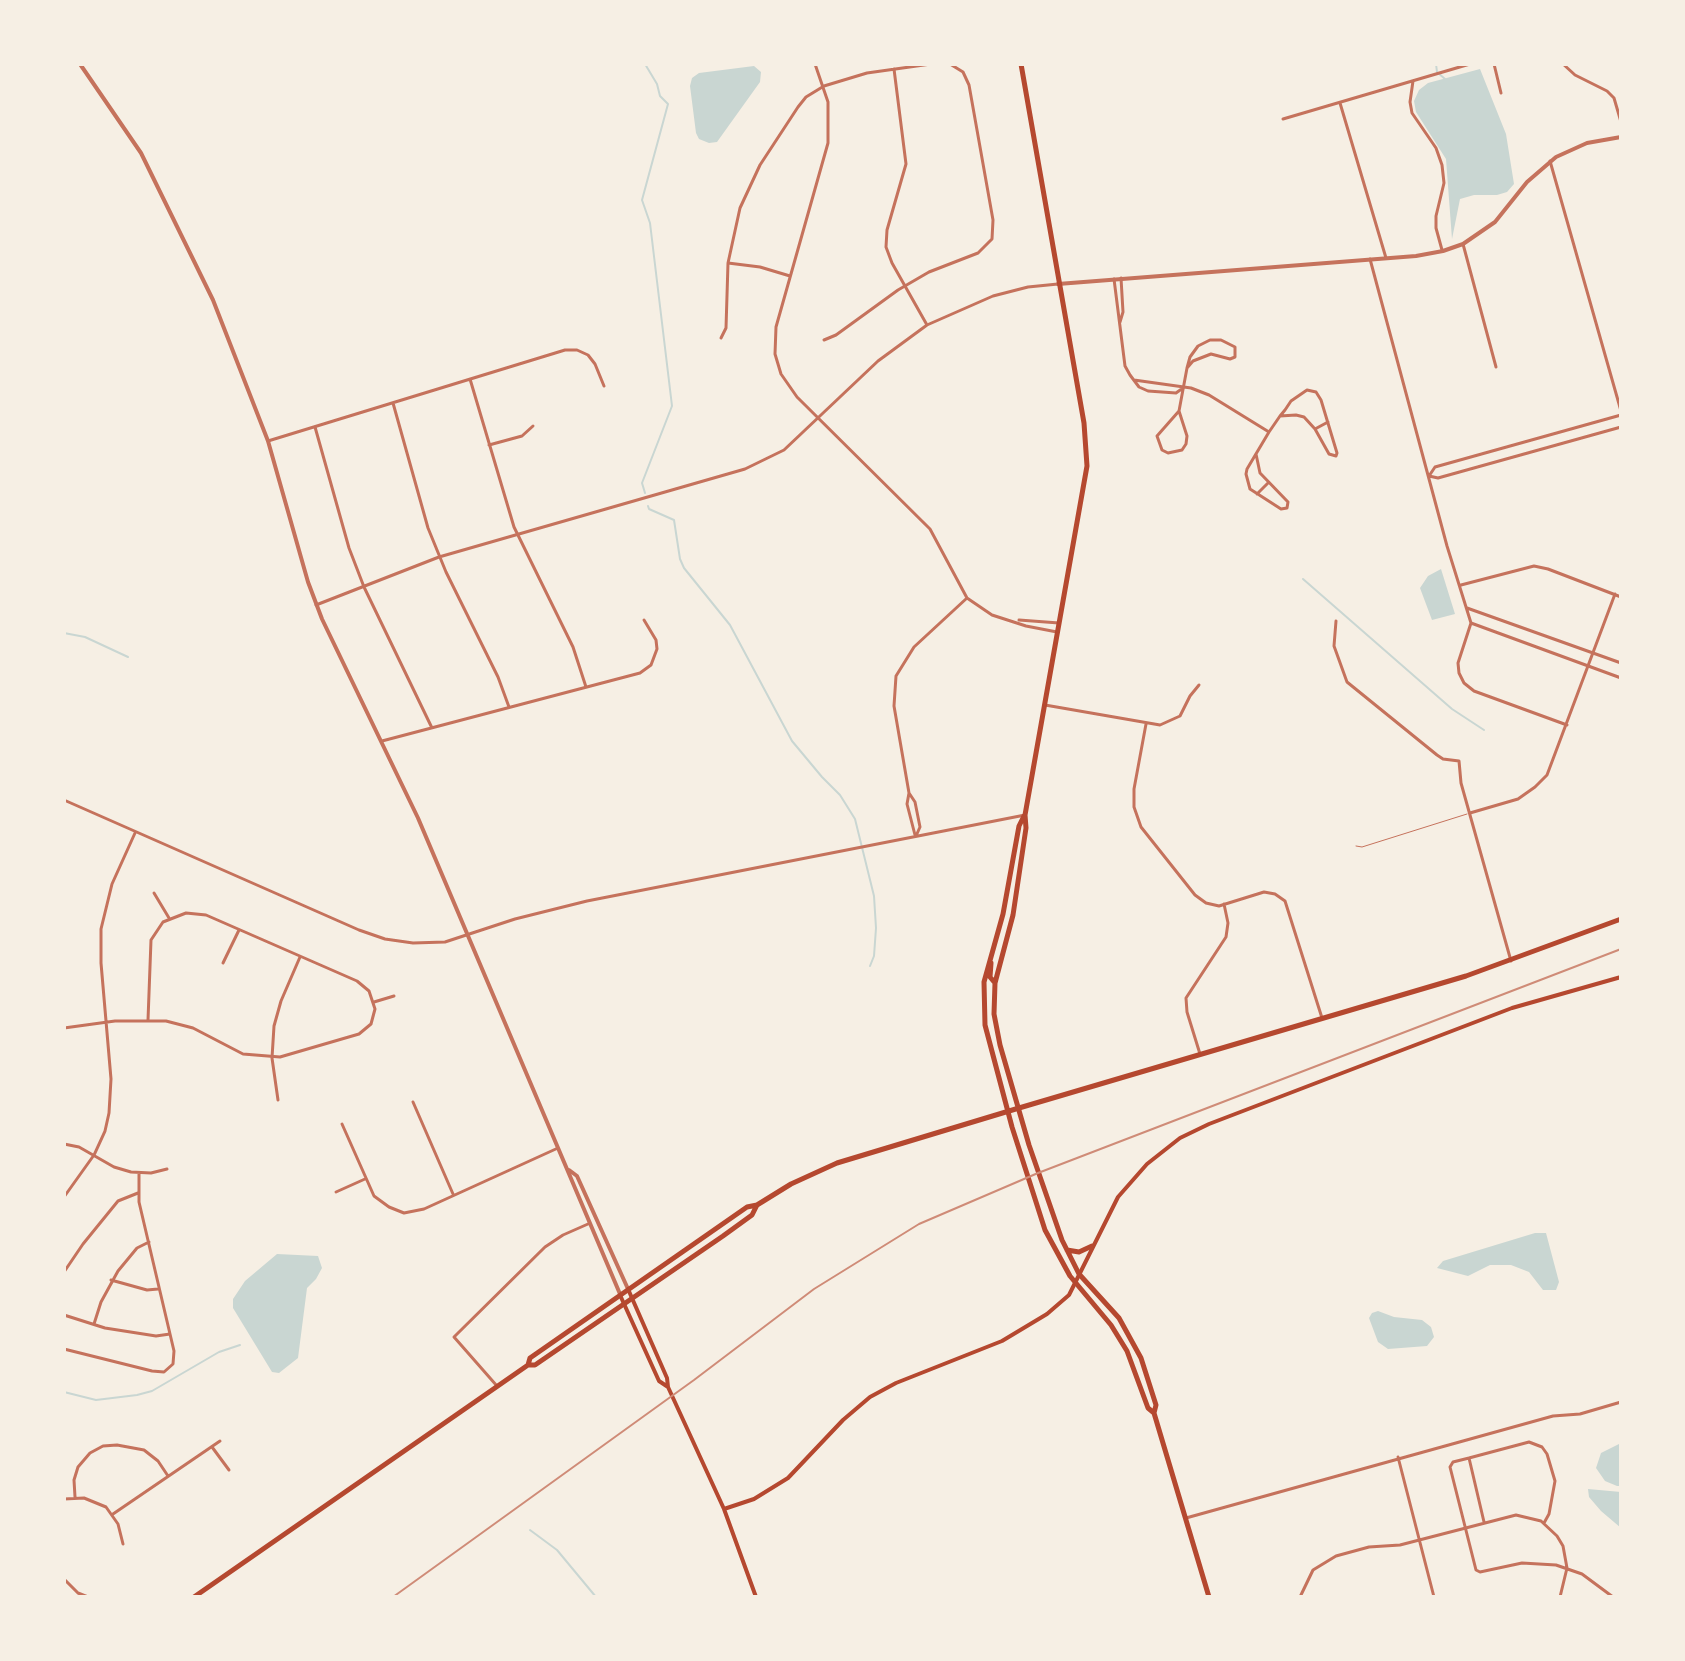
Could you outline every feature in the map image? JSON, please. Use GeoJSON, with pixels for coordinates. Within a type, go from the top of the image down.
{"type":"FeatureCollection","features":[{"type":"Feature","properties":{"kind":"main road"},"geometry":{"type":"LineString","coordinates":[[1021,64],[1087,450],[1086,477],[1025,815],[1026,828],[1013,915],[995,983],[996,1027],[1043,1186],[1066,1250],[1079,1274],[1119,1318],[1136,1345],[1156,1405],[1154,1413],[1209,1597]]}},
{"type":"Feature","properties":{"kind":"main road"},"geometry":{"type":"LineString","coordinates":[[1025,815],[1019,826],[1003,914],[984,982],[983,1014],[1008,1111],[1045,1230],[1075,1283],[1118,1335],[1135,1369],[1148,1408],[1154,1413]]}},
{"type":"Feature","properties":{"kind":"main road"},"geometry":{"type":"LineString","coordinates":[[528,1365],[530,1358],[747,1207],[757,1205],[791,1184],[837,1163],[1511,961],[1621,919]]}},
{"type":"Feature","properties":{"kind":"main road"},"geometry":{"type":"LineString","coordinates":[[990,958],[990,977],[995,983]]}},
{"type":"Feature","properties":{"kind":"main road"},"geometry":{"type":"LineString","coordinates":[[724,1509],[754,1499],[788,1478],[843,1420],[870,1397],[896,1383],[1023,1331],[1065,1298],[1126,1186],[1166,1148],[1192,1131],[1512,1008],[1621,977]]}},
{"type":"Feature","properties":{"kind":"main road"},"geometry":{"type":"LineString","coordinates":[[194,1597],[497,1386],[528,1365],[535,1365],[632,1299],[752,1215],[757,1205]]}},
{"type":"Feature","properties":{"kind":"main road"},"geometry":{"type":"LineString","coordinates":[[1066,1250],[1079,1252],[1092,1246]]}},
{"type":"Feature","properties":{"kind":"main road"},"geometry":{"type":"LineString","coordinates":[[628,1289],[667,1378],[668,1387],[724,1509],[756,1597]]}},
{"type":"Feature","properties":{"kind":"main road"},"geometry":{"type":"LineString","coordinates":[[620,1294],[659,1381],[668,1387]]}},
{"type":"Feature","properties":{"kind":"street"},"geometry":{"type":"LineString","coordinates":[[80,64],[156,180],[213,300],[268,441],[316,605],[382,741],[620,1294]]}},
{"type":"Feature","properties":{"kind":"street"},"geometry":{"type":"LineString","coordinates":[[815,64],[829,110],[828,143],[776,327],[775,354],[788,387],[930,529],[967,598],[992,615],[1057,632]]}},
{"type":"Feature","properties":{"kind":"street"},"geometry":{"type":"LineString","coordinates":[[721,338],[726,328],[728,263],[740,208],[752,179],[798,107],[812,92],[824,86],[867,73],[931,64]]}},
{"type":"Feature","properties":{"kind":"street"},"geometry":{"type":"LineString","coordinates":[[824,340],[836,335],[905,285],[982,250],[993,236],[993,220],[969,85],[963,72],[950,64]]}},
{"type":"Feature","properties":{"kind":"street"},"geometry":{"type":"LineString","coordinates":[[1283,119],[1470,64]]}},
{"type":"Feature","properties":{"kind":"street"},"geometry":{"type":"LineString","coordinates":[[1494,64],[1501,93]]}},
{"type":"Feature","properties":{"kind":"street"},"geometry":{"type":"LineString","coordinates":[[1563,64],[1575,75],[1607,91],[1614,98],[1621,122]]}},
{"type":"Feature","properties":{"kind":"street"},"geometry":{"type":"LineString","coordinates":[[894,69],[906,164],[885,242],[889,258],[927,325]]}},
{"type":"Feature","properties":{"kind":"street"},"geometry":{"type":"LineString","coordinates":[[1413,81],[1412,113],[1436,148],[1442,165],[1444,183],[1436,228],[1443,251]]}},
{"type":"Feature","properties":{"kind":"street"},"geometry":{"type":"LineString","coordinates":[[1340,103],[1386,258]]}},
{"type":"Feature","properties":{"kind":"street"},"geometry":{"type":"LineString","coordinates":[[316,605],[439,557],[745,469],[784,450],[878,361],[927,325],[993,296],[1028,287],[1443,251],[1463,244],[1495,222],[1527,182],[1550,161],[1587,143],[1621,137]]}},
{"type":"Feature","properties":{"kind":"street"},"geometry":{"type":"LineString","coordinates":[[1429,476],[1435,467],[1621,413],[1550,161]]}},
{"type":"Feature","properties":{"kind":"street"},"geometry":{"type":"LineString","coordinates":[[1463,244],[1496,367]]}},
{"type":"Feature","properties":{"kind":"street"},"geometry":{"type":"LineString","coordinates":[[1370,259],[1471,623],[1458,663],[1459,673],[1464,683],[1474,691],[1567,725]]}},
{"type":"Feature","properties":{"kind":"street"},"geometry":{"type":"LineString","coordinates":[[728,263],[760,267],[790,276]]}},
{"type":"Feature","properties":{"kind":"street"},"geometry":{"type":"LineString","coordinates":[[1120,322],[1123,312],[1121,278]]}},
{"type":"Feature","properties":{"kind":"street"},"geometry":{"type":"LineString","coordinates":[[1114,279],[1125,366],[1134,380],[1209,395],[1269,432]]}},
{"type":"Feature","properties":{"kind":"street"},"geometry":{"type":"LineString","coordinates":[[1179,411],[1157,436],[1162,450],[1168,453],[1182,450],[1186,444],[1187,436],[1179,411],[1187,368],[1198,346],[1210,340],[1221,340],[1235,347],[1235,357],[1201,356],[1187,368]]}},
{"type":"Feature","properties":{"kind":"street"},"geometry":{"type":"LineString","coordinates":[[268,441],[565,350],[577,350],[593,359],[604,386]]}},
{"type":"Feature","properties":{"kind":"street"},"geometry":{"type":"LineString","coordinates":[[470,379],[517,535],[573,647],[586,687]]}},
{"type":"Feature","properties":{"kind":"street"},"geometry":{"type":"LineString","coordinates":[[1256,454],[1258,468],[1268,483],[1288,502],[1287,508],[1281,509],[1250,489],[1246,479],[1247,469],[1269,432],[1280,416],[1295,397],[1312,390],[1319,396],[1336,456],[1329,454],[1304,417],[1280,416]]}},
{"type":"Feature","properties":{"kind":"street"},"geometry":{"type":"LineString","coordinates":[[393,403],[439,557],[498,677],[509,707]]}},
{"type":"Feature","properties":{"kind":"street"},"geometry":{"type":"LineString","coordinates":[[1315,429],[1328,422]]}},
{"type":"Feature","properties":{"kind":"street"},"geometry":{"type":"LineString","coordinates":[[489,445],[522,436],[533,426]]}},
{"type":"Feature","properties":{"kind":"street"},"geometry":{"type":"LineString","coordinates":[[315,427],[349,548],[364,587],[432,728]]}},
{"type":"Feature","properties":{"kind":"street"},"geometry":{"type":"LineString","coordinates":[[1429,476],[1438,478],[1621,427]]}},
{"type":"Feature","properties":{"kind":"street"},"geometry":{"type":"LineString","coordinates":[[1257,494],[1268,483]]}},
{"type":"Feature","properties":{"kind":"street"},"geometry":{"type":"LineString","coordinates":[[1459,585],[1517,569],[1541,566],[1621,597]]}},
{"type":"Feature","properties":{"kind":"street"},"geometry":{"type":"LineString","coordinates":[[1470,813],[1518,799],[1535,787],[1552,765],[1615,594]]}},
{"type":"Feature","properties":{"kind":"street"},"geometry":{"type":"LineString","coordinates":[[916,836],[911,829],[907,804],[909,793],[894,706],[896,676],[914,647],[967,598]]}},
{"type":"Feature","properties":{"kind":"street"},"geometry":{"type":"LineString","coordinates":[[1466,607],[1621,663]]}},
{"type":"Feature","properties":{"kind":"street"},"geometry":{"type":"LineString","coordinates":[[1016,621],[1028,619],[1059,623]]}},
{"type":"Feature","properties":{"kind":"street"},"geometry":{"type":"LineString","coordinates":[[382,741],[640,673],[655,659],[657,644],[644,620]]}},
{"type":"Feature","properties":{"kind":"street"},"geometry":{"type":"LineString","coordinates":[[1336,621],[1334,646],[1347,682],[1437,755],[1459,761],[1461,783],[1511,961]]}},
{"type":"Feature","properties":{"kind":"street"},"geometry":{"type":"LineString","coordinates":[[1471,623],[1621,678]]}},
{"type":"Feature","properties":{"kind":"street"},"geometry":{"type":"LineString","coordinates":[[1045,705],[1160,725],[1174,720],[1184,711],[1199,685]]}},
{"type":"Feature","properties":{"kind":"street"},"geometry":{"type":"LineString","coordinates":[[1146,724],[1134,789],[1134,807],[1139,822],[1195,895],[1212,905],[1264,892],[1275,894],[1285,901],[1322,1019]]}},
{"type":"Feature","properties":{"kind":"street"},"geometry":{"type":"LineString","coordinates":[[909,793],[915,802],[920,827],[916,836]]}},
{"type":"Feature","properties":{"kind":"street"},"geometry":{"type":"LineString","coordinates":[[64,800],[359,930],[385,939],[429,943],[467,936],[515,919],[587,901],[1025,815]]}},
{"type":"Feature","properties":{"kind":"street"},"geometry":{"type":"LineString","coordinates":[[64,1197],[94,1155],[105,1131],[111,1097],[101,963],[103,919],[112,884],[135,833]]}},
{"type":"Feature","properties":{"kind":"street"},"geometry":{"type":"LineString","coordinates":[[154,893],[169,918]]}},
{"type":"Feature","properties":{"kind":"street"},"geometry":{"type":"LineString","coordinates":[[1200,1055],[1186,998],[1224,943],[1228,930],[1224,904]]}},
{"type":"Feature","properties":{"kind":"street"},"geometry":{"type":"LineString","coordinates":[[64,1028],[148,1020],[184,1026],[243,1054],[272,1058],[296,1054],[359,1034],[371,1024],[374,1002],[362,984],[200,914],[186,913],[169,918],[158,927],[149,946],[148,1020]]}},
{"type":"Feature","properties":{"kind":"street"},"geometry":{"type":"LineString","coordinates":[[223,963],[239,930]]}},
{"type":"Feature","properties":{"kind":"street"},"geometry":{"type":"LineString","coordinates":[[278,1100],[272,1058],[276,1017],[300,957]]}},
{"type":"Feature","properties":{"kind":"street"},"geometry":{"type":"LineString","coordinates":[[374,1002],[394,996]]}},
{"type":"Feature","properties":{"kind":"street"},"geometry":{"type":"LineString","coordinates":[[413,1102],[454,1196]]}},
{"type":"Feature","properties":{"kind":"street"},"geometry":{"type":"LineString","coordinates":[[342,1124],[365,1179],[377,1199],[404,1213],[424,1209],[558,1148]]}},
{"type":"Feature","properties":{"kind":"street"},"geometry":{"type":"LineString","coordinates":[[64,1144],[73,1145],[122,1170],[139,1173],[167,1169]]}},
{"type":"Feature","properties":{"kind":"street"},"geometry":{"type":"LineString","coordinates":[[568,1169],[577,1176],[628,1289]]}},
{"type":"Feature","properties":{"kind":"street"},"geometry":{"type":"LineString","coordinates":[[64,1349],[164,1372],[170,1369],[175,1358],[138,1193],[139,1173]]}},
{"type":"Feature","properties":{"kind":"street"},"geometry":{"type":"LineString","coordinates":[[336,1192],[365,1179]]}},
{"type":"Feature","properties":{"kind":"street"},"geometry":{"type":"LineString","coordinates":[[64,1272],[112,1208],[123,1198],[138,1193]]}},
{"type":"Feature","properties":{"kind":"street"},"geometry":{"type":"LineString","coordinates":[[497,1386],[454,1337],[545,1247],[588,1224]]}},
{"type":"Feature","properties":{"kind":"street"},"geometry":{"type":"LineString","coordinates":[[94,1324],[111,1280],[131,1253],[149,1242]]}},
{"type":"Feature","properties":{"kind":"street"},"geometry":{"type":"LineString","coordinates":[[111,1280],[123,1286],[147,1290],[159,1288]]}},
{"type":"Feature","properties":{"kind":"street"},"geometry":{"type":"LineString","coordinates":[[64,1315],[156,1336],[170,1334]]}},
{"type":"Feature","properties":{"kind":"street"},"geometry":{"type":"LineString","coordinates":[[1186,1518],[1398,1457],[1553,1416],[1580,1414],[1621,1402]]}},
{"type":"Feature","properties":{"kind":"street"},"geometry":{"type":"LineString","coordinates":[[113,1514],[220,1441]]}},
{"type":"Feature","properties":{"kind":"street"},"geometry":{"type":"LineString","coordinates":[[1544,1523],[1555,1488],[1551,1465],[1542,1447],[1529,1442],[1521,1443],[1450,1464],[1477,1571],[1522,1563],[1567,1568],[1593,1581],[1613,1597]]}},
{"type":"Feature","properties":{"kind":"street"},"geometry":{"type":"LineString","coordinates":[[75,1497],[74,1480],[78,1467],[90,1453],[103,1446],[144,1450],[152,1455],[168,1476]]}},
{"type":"Feature","properties":{"kind":"street"},"geometry":{"type":"LineString","coordinates":[[212,1446],[229,1470]]}},
{"type":"Feature","properties":{"kind":"street"},"geometry":{"type":"LineString","coordinates":[[1398,1457],[1434,1597]]}},
{"type":"Feature","properties":{"kind":"street"},"geometry":{"type":"LineString","coordinates":[[1469,1458],[1484,1522]]}},
{"type":"Feature","properties":{"kind":"street"},"geometry":{"type":"LineString","coordinates":[[64,1499],[75,1497],[99,1502],[113,1514],[123,1544]]}},
{"type":"Feature","properties":{"kind":"street"},"geometry":{"type":"LineString","coordinates":[[1300,1597],[1308,1577],[1328,1559],[1516,1515],[1532,1517],[1544,1523],[1563,1546],[1567,1568],[1560,1597]]}},
{"type":"Feature","properties":{"kind":"street"},"geometry":{"type":"LineString","coordinates":[[64,1579],[78,1595],[88,1597]]}},
{"type":"Feature","properties":{"kind":"lane"},"geometry":{"type":"LineString","coordinates":[[1356,846],[1362,847],[1470,813]]}},
{"type":"Feature","properties":{"kind":"shaded area"},"geometry":{"type":"Polygon","coordinates":[[[754,66],[761,72],[760,82],[717,142],[699,139],[690,86],[692,78],[699,73],[754,66]]]}},
{"type":"Feature","properties":{"kind":"shaded area"},"geometry":{"type":"Polygon","coordinates":[[[1480,69],[1506,134],[1514,184],[1507,192],[1497,195],[1474,195],[1460,199],[1452,239],[1446,159],[1416,112],[1414,101],[1419,90],[1428,83],[1480,69]]]}},
{"type":"Feature","properties":{"kind":"shaded area"},"geometry":{"type":"Polygon","coordinates":[[[1441,569],[1455,614],[1432,620],[1420,588],[1428,576],[1441,569]]]}},
{"type":"Feature","properties":{"kind":"shaded area"},"geometry":{"type":"Polygon","coordinates":[[[1535,1233],[1546,1233],[1559,1282],[1556,1290],[1543,1290],[1529,1272],[1511,1265],[1490,1265],[1468,1276],[1437,1268],[1443,1261],[1535,1233]]]}},
{"type":"Feature","properties":{"kind":"shaded area"},"geometry":{"type":"Polygon","coordinates":[[[277,1254],[318,1256],[322,1268],[307,1288],[298,1358],[279,1373],[272,1372],[233,1308],[233,1299],[245,1281],[277,1254]]]}},
{"type":"Feature","properties":{"kind":"shaded area"},"geometry":{"type":"Polygon","coordinates":[[[1378,1311],[1394,1317],[1422,1320],[1431,1327],[1434,1337],[1427,1346],[1388,1349],[1378,1342],[1369,1318],[1378,1311]]]}},
{"type":"Feature","properties":{"kind":"shaded area"},"geometry":{"type":"Polygon","coordinates":[[[1621,1443],[1621,1486],[1617,1486],[1605,1481],[1596,1468],[1601,1453],[1621,1443]]]}},
{"type":"Feature","properties":{"kind":"shaded area"},"geometry":{"type":"Polygon","coordinates":[[[1588,1489],[1621,1492],[1621,1528],[1589,1497],[1588,1489]]]}},
{"type":"Feature","properties":{"kind":"waterway"},"geometry":{"type":"LineString","coordinates":[[645,64],[660,96],[668,104],[642,200],[650,223],[672,406],[642,483],[645,493]]}},
{"type":"Feature","properties":{"kind":"waterway"},"geometry":{"type":"LineString","coordinates":[[1436,64],[1437,72],[1445,79]]}},
{"type":"Feature","properties":{"kind":"waterway"},"geometry":{"type":"LineString","coordinates":[[648,506],[674,520],[684,568],[730,625],[792,741],[840,795],[855,819],[874,896],[876,928],[870,966]]}},
{"type":"Feature","properties":{"kind":"waterway"},"geometry":{"type":"LineString","coordinates":[[1303,579],[1452,709],[1484,730]]}},
{"type":"Feature","properties":{"kind":"waterway"},"geometry":{"type":"LineString","coordinates":[[64,633],[85,637],[128,657]]}},
{"type":"Feature","properties":{"kind":"waterway"},"geometry":{"type":"LineString","coordinates":[[64,1392],[96,1400],[152,1391],[219,1352],[240,1345]]}},
{"type":"Feature","properties":{"kind":"waterway"},"geometry":{"type":"LineString","coordinates":[[530,1530],[557,1550],[596,1597]]}},
{"type":"Feature","properties":{"kind":"railway"},"geometry":{"type":"LineString","coordinates":[[393,1597],[694,1380],[814,1289],[919,1224],[1038,1173],[1621,949]]}}]}
